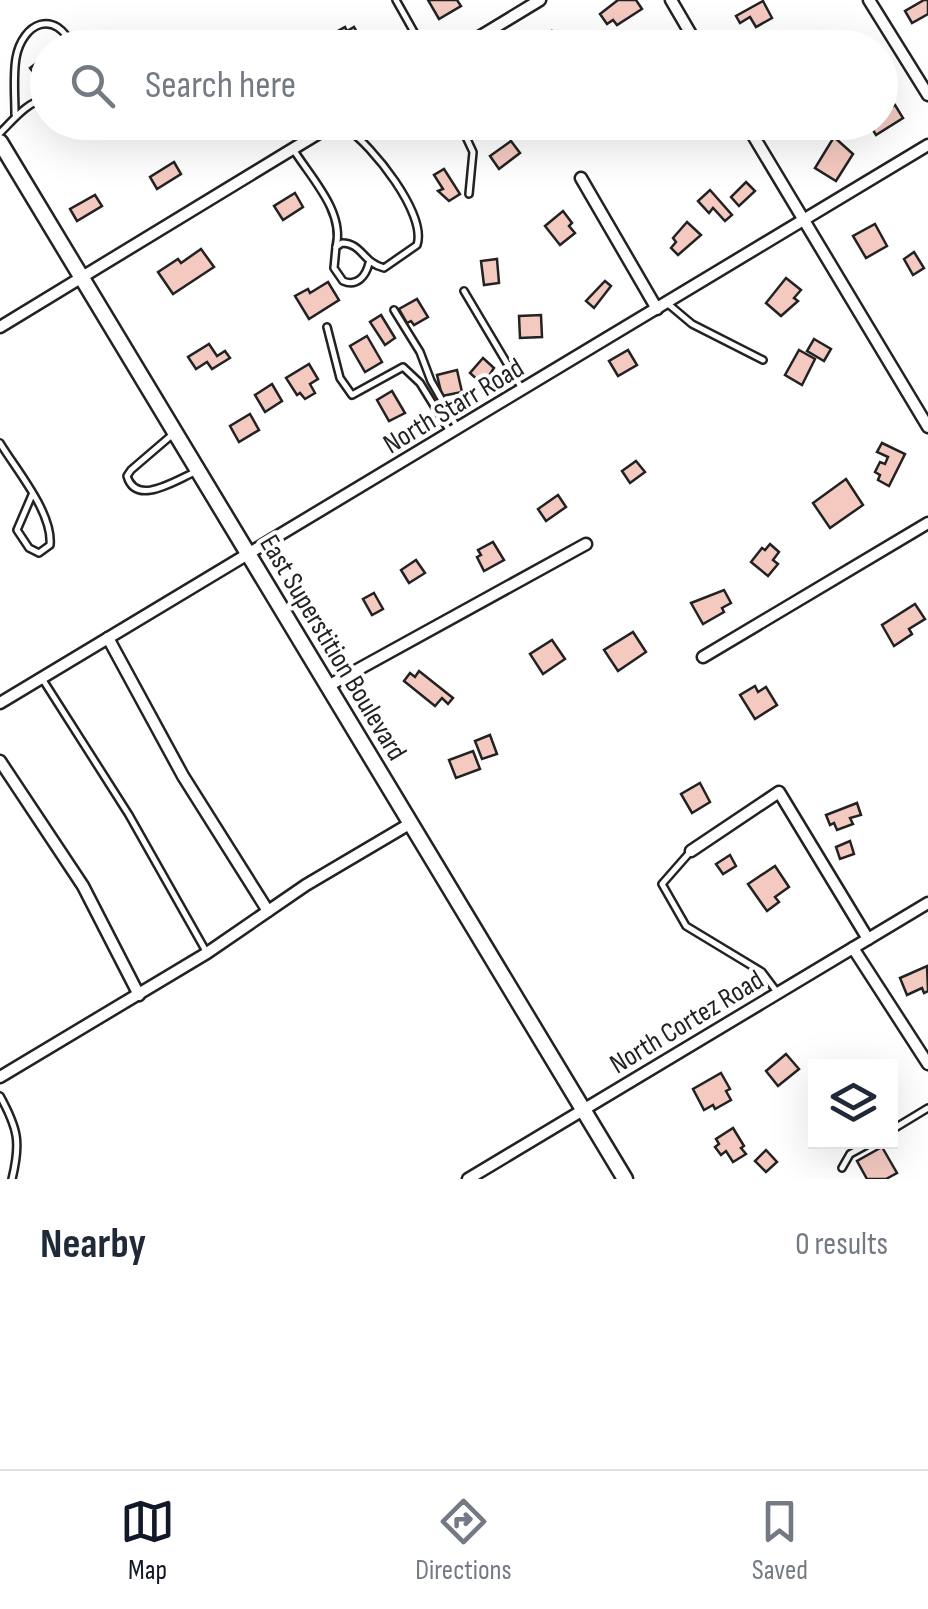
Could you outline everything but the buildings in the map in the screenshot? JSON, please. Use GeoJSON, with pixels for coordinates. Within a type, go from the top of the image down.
{"type":"FeatureCollection","features":[{"type":"Feature","properties":{"kind":"main road","name":"East Superstition Boulevard"},"geometry":{"type":"LineString","coordinates":[[0,142],[625,1179]]}},
{"type":"Feature","properties":{"kind":"street"},"geometry":{"type":"LineString","coordinates":[[491,30],[540,0]]}},
{"type":"Feature","properties":{"kind":"street"},"geometry":{"type":"LineString","coordinates":[[670,0],[688,30]]}},
{"type":"Feature","properties":{"kind":"street"},"geometry":{"type":"LineString","coordinates":[[869,0],[888,30]]}},
{"type":"Feature","properties":{"kind":"street"},"geometry":{"type":"LineString","coordinates":[[898,47],[928,95]]}},
{"type":"Feature","properties":{"kind":"street"},"geometry":{"type":"LineString","coordinates":[[0,326],[308,140]]}},
{"type":"Feature","properties":{"kind":"street"},"geometry":{"type":"LineString","coordinates":[[755,140],[928,427]]}},
{"type":"Feature","properties":{"kind":"street","name":"North Starr Road"},"geometry":{"type":"LineString","coordinates":[[0,703],[928,145]]}},
{"type":"Feature","properties":{"kind":"street"},"geometry":{"type":"LineString","coordinates":[[581,178],[662,306]]}},
{"type":"Feature","properties":{"kind":"street"},"geometry":{"type":"LineString","coordinates":[[703,657],[928,523]]}},
{"type":"Feature","properties":{"kind":"street"},"geometry":{"type":"LineString","coordinates":[[328,686],[586,544]]}},
{"type":"Feature","properties":{"kind":"street"},"geometry":{"type":"LineString","coordinates":[[108,638],[183,776],[268,911]]}},
{"type":"Feature","properties":{"kind":"street"},"geometry":{"type":"LineString","coordinates":[[0,761],[83,886],[139,994]]}},
{"type":"Feature","properties":{"kind":"street"},"geometry":{"type":"LineString","coordinates":[[690,852],[779,792],[868,939]]}},
{"type":"Feature","properties":{"kind":"street"},"geometry":{"type":"LineString","coordinates":[[0,1077],[207,953],[306,884],[411,823]]}},
{"type":"Feature","properties":{"kind":"street","name":"North Cortez Road"},"geometry":{"type":"LineString","coordinates":[[468,1179],[928,903]]}},
{"type":"Feature","properties":{"kind":"street"},"geometry":{"type":"LineString","coordinates":[[853,948],[928,1064]]}},
{"type":"Feature","properties":{"kind":"lane"},"geometry":{"type":"LineString","coordinates":[[396,0],[413,30]]}},
{"type":"Feature","properties":{"kind":"lane"},"geometry":{"type":"LineString","coordinates":[[35,30],[43,24],[55,23],[65,30]]}},
{"type":"Feature","properties":{"kind":"lane"},"geometry":{"type":"LineString","coordinates":[[15,114],[15,60],[20,42],[30,34]]}},
{"type":"Feature","properties":{"kind":"lane"},"geometry":{"type":"LineString","coordinates":[[0,133],[15,114],[30,104]]}},
{"type":"Feature","properties":{"kind":"lane"},"geometry":{"type":"LineString","coordinates":[[336,247],[350,243],[369,263],[384,268],[411,252],[419,238],[417,223],[406,201],[360,140]]}},
{"type":"Feature","properties":{"kind":"lane"},"geometry":{"type":"LineString","coordinates":[[467,140],[473,152],[470,194]]}},
{"type":"Feature","properties":{"kind":"lane"},"geometry":{"type":"LineString","coordinates":[[293,149],[336,217],[340,232],[334,268],[343,282],[356,282],[366,274],[369,263]]}},
{"type":"Feature","properties":{"kind":"lane"},"geometry":{"type":"LineString","coordinates":[[464,291],[523,389]]}},
{"type":"Feature","properties":{"kind":"lane"},"geometry":{"type":"LineString","coordinates":[[662,306],[762,360]]}},
{"type":"Feature","properties":{"kind":"lane"},"geometry":{"type":"LineString","coordinates":[[394,310],[420,352],[454,430]]}},
{"type":"Feature","properties":{"kind":"lane"},"geometry":{"type":"LineString","coordinates":[[327,327],[340,378],[352,395],[404,368],[420,383],[454,430]]}},
{"type":"Feature","properties":{"kind":"lane"},"geometry":{"type":"LineString","coordinates":[[175,432],[130,470],[126,476],[129,485],[148,492],[198,471]]}},
{"type":"Feature","properties":{"kind":"lane"},"geometry":{"type":"LineString","coordinates":[[0,443],[45,514],[50,545],[39,553],[28,548],[17,530],[32,496]]}},
{"type":"Feature","properties":{"kind":"lane"},"geometry":{"type":"LineString","coordinates":[[42,678],[130,815],[207,953]]}},
{"type":"Feature","properties":{"kind":"lane"},"geometry":{"type":"LineString","coordinates":[[690,852],[662,884],[667,897],[686,926],[762,972],[778,993]]}},
{"type":"Feature","properties":{"kind":"lane"},"geometry":{"type":"LineString","coordinates":[[0,1096],[17,1132],[12,1179]]}},
{"type":"Feature","properties":{"kind":"lane"},"geometry":{"type":"LineString","coordinates":[[898,1126],[928,1108]]}},
{"type":"Feature","properties":{"kind":"lane"},"geometry":{"type":"LineString","coordinates":[[842,1168],[850,1154],[859,1149]]}}]}
